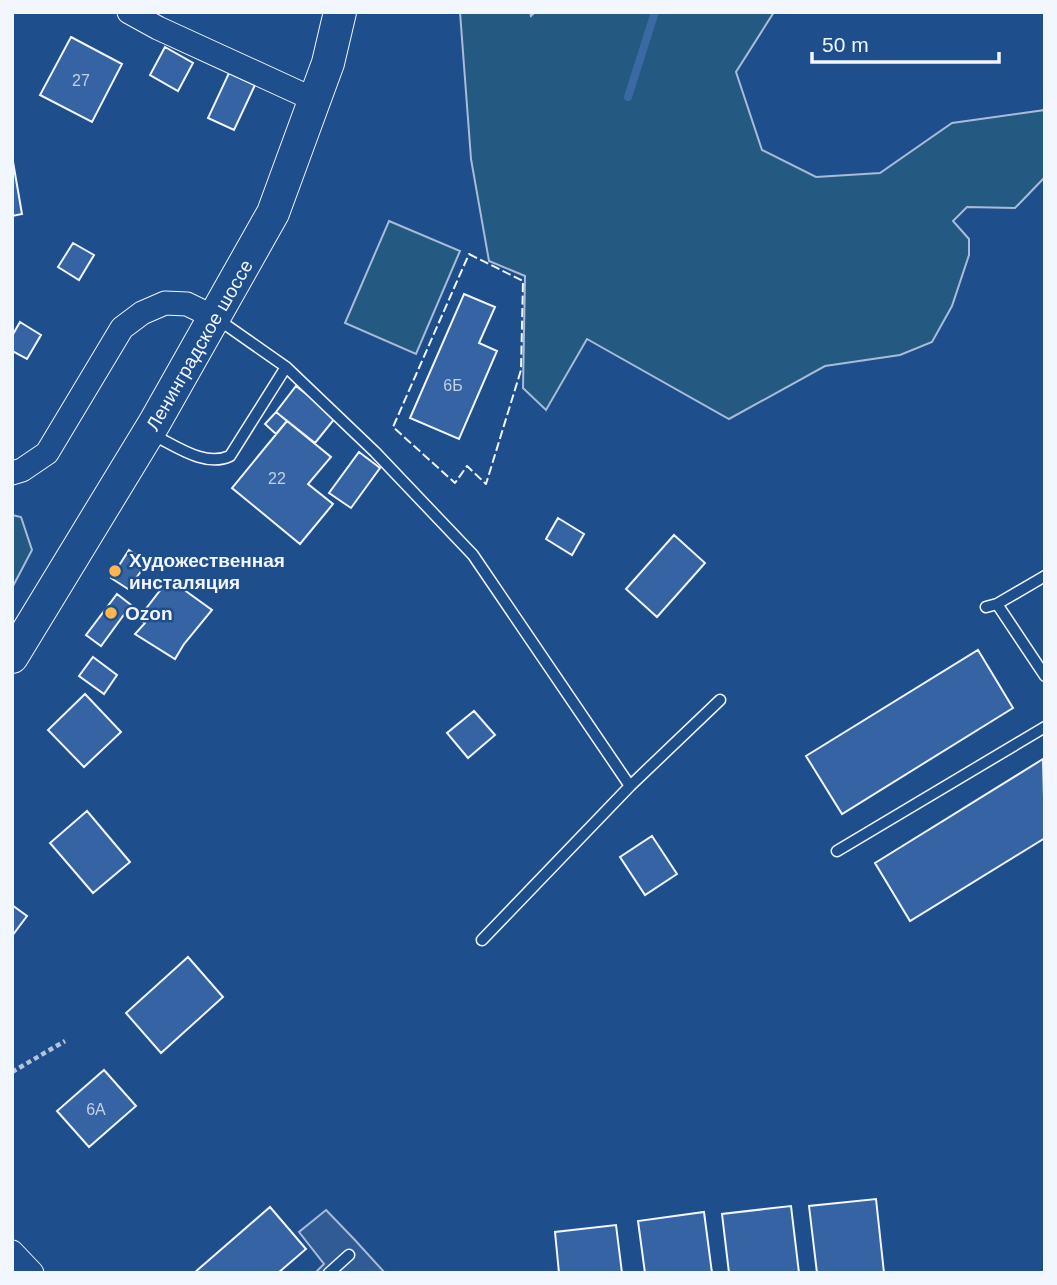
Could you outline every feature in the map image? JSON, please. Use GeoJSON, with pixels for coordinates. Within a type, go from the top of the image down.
{"type":"FeatureCollection","features":[{"type":"Feature","properties":{"kind":"main road","name":"Ленинградское шоссе"},"geometry":{"type":"LineString","coordinates":[[12,657],[216,318],[273,214],[328,63],[340,12]]}},
{"type":"Feature","properties":{"kind":"street"},"geometry":{"type":"LineString","coordinates":[[129,12],[315,100]]}},
{"type":"Feature","properties":{"kind":"street"},"geometry":{"type":"LineString","coordinates":[[12,473],[22,470],[47,453],[122,328],[142,313],[165,303],[187,304],[216,318]]}},
{"type":"Feature","properties":{"kind":"street"},"geometry":{"type":"LineString","coordinates":[[12,1252],[32,1273]]}},
{"type":"Feature","properties":{"kind":"lane"},"geometry":{"type":"LineString","coordinates":[[216,318],[286,367],[375,452],[473,555],[630,786]]}},
{"type":"Feature","properties":{"kind":"lane"},"geometry":{"type":"LineString","coordinates":[[148,433],[208,460],[219,461],[230,456],[286,367]]}},
{"type":"Feature","properties":{"kind":"lane"},"geometry":{"type":"LineString","coordinates":[[1045,576],[992,606],[1045,676]]}},
{"type":"Feature","properties":{"kind":"lane"},"geometry":{"type":"LineString","coordinates":[[482,940],[630,786],[720,699]]}},
{"type":"Feature","properties":{"kind":"lane"},"geometry":{"type":"LineString","coordinates":[[837,851],[1045,727]]}},
{"type":"Feature","properties":{"kind":"lane"},"geometry":{"type":"LineString","coordinates":[[329,1273],[349,1255]]}},
{"type":"Feature","properties":{"kind":"path"},"geometry":{"type":"LineString","coordinates":[[12,1072],[65,1041]]}},
{"type":"Feature","properties":{"kind":"shaded area"},"geometry":{"type":"Polygon","coordinates":[[[460,12],[530,12],[531,16],[535,12],[774,12],[736,72],[762,150],[816,177],[880,173],[952,123],[1045,110],[1045,177],[1015,208],[967,207],[953,221],[969,239],[969,255],[952,306],[932,342],[900,355],[825,366],[729,419],[587,339],[546,410],[523,388],[525,276],[489,261],[471,159],[460,12]]]}},
{"type":"Feature","properties":{"kind":"shaded area"},"geometry":{"type":"Polygon","coordinates":[[[389,221],[460,251],[416,354],[345,323],[389,221]]]}},
{"type":"Feature","properties":{"kind":"shaded area"},"geometry":{"type":"Polygon","coordinates":[[[12,515],[21,517],[32,550],[12,588],[12,515]]]}},
{"type":"Feature","properties":{"kind":"shaded area"},"geometry":{"type":"Polygon","coordinates":[[[326,1210],[385,1273],[315,1273],[324,1264],[299,1232],[326,1210]]]}},
{"type":"Feature","properties":{"kind":"building"},"geometry":{"type":"Polygon","coordinates":[[[71,37],[122,64],[92,122],[40,95],[71,37]]]}},
{"type":"Feature","properties":{"kind":"building"},"geometry":{"type":"Polygon","coordinates":[[[165,47],[193,63],[178,91],[150,75],[165,47]]]}},
{"type":"Feature","properties":{"kind":"building"},"geometry":{"type":"Polygon","coordinates":[[[229,73],[255,85],[234,130],[208,118],[229,73]]]}},
{"type":"Feature","properties":{"kind":"building"},"geometry":{"type":"Polygon","coordinates":[[[12,156],[22,214],[12,216],[12,156]]]}},
{"type":"Feature","properties":{"kind":"building"},"geometry":{"type":"Polygon","coordinates":[[[73,243],[94,255],[79,280],[58,267],[73,243]]]}},
{"type":"Feature","properties":{"kind":"building"},"geometry":{"type":"Polygon","coordinates":[[[464,294],[495,307],[479,343],[497,351],[459,439],[410,418],[464,294]]]}},
{"type":"Feature","properties":{"kind":"building"},"geometry":{"type":"Polygon","coordinates":[[[20,322],[41,335],[27,359],[12,351],[12,336],[20,322]]]}},
{"type":"Feature","properties":{"kind":"building"},"geometry":{"type":"Polygon","coordinates":[[[296,386],[336,417],[315,443],[276,412],[296,386]]]}},
{"type":"Feature","properties":{"kind":"building"},"geometry":{"type":"Polygon","coordinates":[[[276,412],[287,421],[276,434],[265,424],[276,412]]]}},
{"type":"Feature","properties":{"kind":"building"},"geometry":{"type":"Polygon","coordinates":[[[287,421],[331,457],[308,484],[333,504],[300,544],[232,488],[287,421]]]}},
{"type":"Feature","properties":{"kind":"building"},"geometry":{"type":"Polygon","coordinates":[[[359,452],[380,468],[351,508],[329,493],[359,452]]]}},
{"type":"Feature","properties":{"kind":"building"},"geometry":{"type":"Polygon","coordinates":[[[558,518],[584,534],[572,555],[546,539],[558,518]]]}},
{"type":"Feature","properties":{"kind":"building"},"geometry":{"type":"Polygon","coordinates":[[[674,535],[705,563],[657,617],[626,589],[674,535]]]}},
{"type":"Feature","properties":{"kind":"building"},"geometry":{"type":"Polygon","coordinates":[[[129,550],[147,563],[128,589],[111,578],[129,550]]]}},
{"type":"Feature","properties":{"kind":"building"},"geometry":{"type":"Polygon","coordinates":[[[169,579],[212,610],[175,659],[135,634],[145,623],[138,619],[169,579]]]}},
{"type":"Feature","properties":{"kind":"building"},"geometry":{"type":"Polygon","coordinates":[[[117,594],[131,605],[101,646],[86,635],[117,594]]]}},
{"type":"Feature","properties":{"kind":"building"},"geometry":{"type":"Polygon","coordinates":[[[978,650],[1013,708],[842,814],[806,756],[978,650]]]}},
{"type":"Feature","properties":{"kind":"building"},"geometry":{"type":"Polygon","coordinates":[[[93,657],[117,675],[104,694],[79,676],[93,657]]]}},
{"type":"Feature","properties":{"kind":"building"},"geometry":{"type":"Polygon","coordinates":[[[85,694],[121,732],[84,767],[48,730],[85,694]]]}},
{"type":"Feature","properties":{"kind":"building"},"geometry":{"type":"Polygon","coordinates":[[[474,711],[495,735],[468,758],[447,733],[474,711]]]}},
{"type":"Feature","properties":{"kind":"building"},"geometry":{"type":"Polygon","coordinates":[[[1043,759],[1045,838],[910,921],[875,863],[1043,759]]]}},
{"type":"Feature","properties":{"kind":"building"},"geometry":{"type":"Polygon","coordinates":[[[87,811],[130,862],[93,893],[50,843],[87,811]]]}},
{"type":"Feature","properties":{"kind":"building"},"geometry":{"type":"Polygon","coordinates":[[[652,836],[677,874],[645,895],[620,857],[652,836]]]}},
{"type":"Feature","properties":{"kind":"building"},"geometry":{"type":"Polygon","coordinates":[[[12,905],[27,916],[12,936],[12,905]]]}},
{"type":"Feature","properties":{"kind":"building"},"geometry":{"type":"Polygon","coordinates":[[[188,957],[223,997],[161,1053],[126,1013],[188,957]]]}},
{"type":"Feature","properties":{"kind":"building"},"geometry":{"type":"Polygon","coordinates":[[[104,1070],[136,1106],[89,1147],[57,1111],[104,1070]]]}},
{"type":"Feature","properties":{"kind":"building"},"geometry":{"type":"Polygon","coordinates":[[[876,1199],[884,1273],[817,1273],[809,1206],[876,1199]]]}},
{"type":"Feature","properties":{"kind":"building"},"geometry":{"type":"Polygon","coordinates":[[[791,1206],[799,1273],[729,1273],[722,1214],[791,1206]]]}},
{"type":"Feature","properties":{"kind":"building"},"geometry":{"type":"Polygon","coordinates":[[[270,1207],[306,1249],[278,1273],[194,1273],[270,1207]]]}},
{"type":"Feature","properties":{"kind":"building"},"geometry":{"type":"Polygon","coordinates":[[[704,1212],[712,1273],[645,1273],[638,1221],[704,1212]]]}},
{"type":"Feature","properties":{"kind":"building"},"geometry":{"type":"Polygon","coordinates":[[[616,1225],[622,1273],[559,1273],[555,1232],[616,1225]]]}},
{"type":"Feature","properties":{"kind":"waterway"},"geometry":{"type":"LineString","coordinates":[[628,97],[655,12]]}},
{"type":"Feature","properties":{"kind":"fence"},"geometry":{"type":"LineString","coordinates":[[469,254],[523,281],[521,370],[486,484],[467,466],[455,483],[393,427],[469,254]]}},
{"type":"Feature","properties":{"kind":"place","name":"Художественная инсталяция"},"geometry":{"type":"Point","coordinates":[115,571]}},
{"type":"Feature","properties":{"kind":"place","name":"Ozon"},"geometry":{"type":"Point","coordinates":[111,613]}}]}
